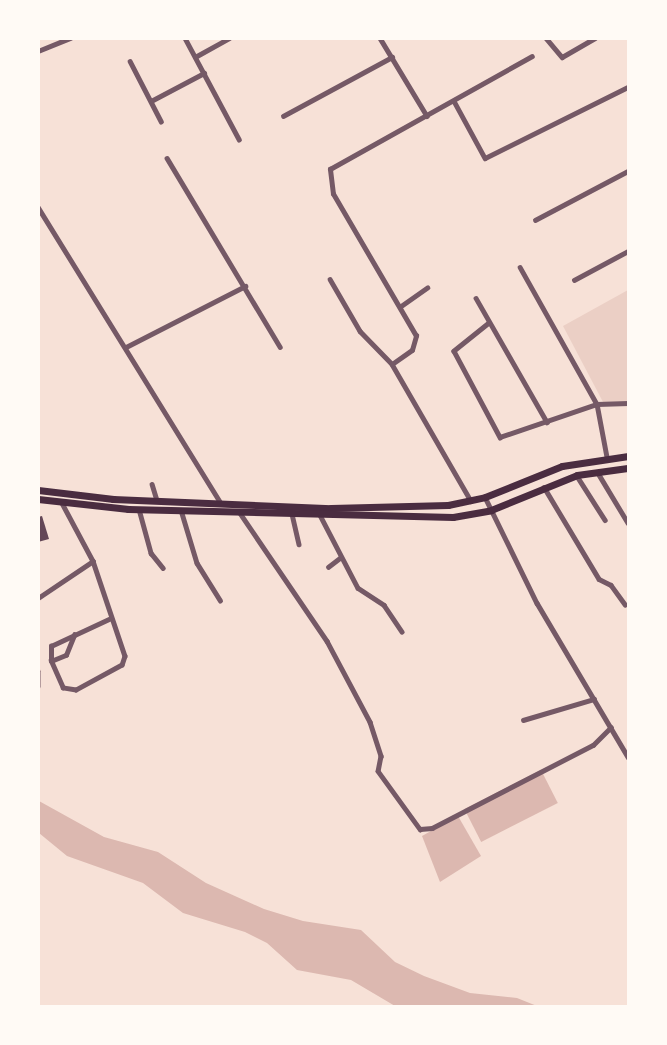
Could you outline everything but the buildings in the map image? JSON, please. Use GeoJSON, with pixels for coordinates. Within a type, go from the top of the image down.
{"type":"FeatureCollection","features":[{"type":"Feature","properties":{"kind":"main road"},"geometry":{"type":"LineString","coordinates":[[38,490],[158,500],[331,508],[471,501],[562,466],[607,457],[628,456]]}},
{"type":"Feature","properties":{"kind":"main road"},"geometry":{"type":"LineString","coordinates":[[38,499],[139,509],[440,517],[491,510],[577,475],[628,468]]}},
{"type":"Feature","properties":{"kind":"street"},"geometry":{"type":"LineString","coordinates":[[38,51],[70,38]]}},
{"type":"Feature","properties":{"kind":"street"},"geometry":{"type":"LineString","coordinates":[[185,38],[239,139]]}},
{"type":"Feature","properties":{"kind":"street"},"geometry":{"type":"LineString","coordinates":[[195,57],[229,38]]}},
{"type":"Feature","properties":{"kind":"street"},"geometry":{"type":"LineString","coordinates":[[380,38],[427,116]]}},
{"type":"Feature","properties":{"kind":"street"},"geometry":{"type":"LineString","coordinates":[[547,38],[562,57],[596,38]]}},
{"type":"Feature","properties":{"kind":"street"},"geometry":{"type":"LineString","coordinates":[[576,38],[581,47]]}},
{"type":"Feature","properties":{"kind":"street"},"geometry":{"type":"LineString","coordinates":[[392,364],[417,343],[413,326],[337,202],[330,169],[532,56]]}},
{"type":"Feature","properties":{"kind":"street"},"geometry":{"type":"LineString","coordinates":[[283,117],[392,57]]}},
{"type":"Feature","properties":{"kind":"street"},"geometry":{"type":"LineString","coordinates":[[130,61],[161,121]]}},
{"type":"Feature","properties":{"kind":"street"},"geometry":{"type":"LineString","coordinates":[[151,101],[204,73]]}},
{"type":"Feature","properties":{"kind":"street"},"geometry":{"type":"LineString","coordinates":[[454,102],[485,158],[628,88]]}},
{"type":"Feature","properties":{"kind":"street"},"geometry":{"type":"LineString","coordinates":[[167,158],[281,347]]}},
{"type":"Feature","properties":{"kind":"street"},"geometry":{"type":"LineString","coordinates":[[535,220],[628,171]]}},
{"type":"Feature","properties":{"kind":"street"},"geometry":{"type":"LineString","coordinates":[[38,207],[226,512]]}},
{"type":"Feature","properties":{"kind":"street"},"geometry":{"type":"LineString","coordinates":[[574,280],[628,251]]}},
{"type":"Feature","properties":{"kind":"street"},"geometry":{"type":"LineString","coordinates":[[520,267],[597,404],[607,457]]}},
{"type":"Feature","properties":{"kind":"street"},"geometry":{"type":"LineString","coordinates":[[330,279],[360,331],[392,364],[471,501]]}},
{"type":"Feature","properties":{"kind":"street"},"geometry":{"type":"LineString","coordinates":[[126,347],[245,286]]}},
{"type":"Feature","properties":{"kind":"street"},"geometry":{"type":"LineString","coordinates":[[401,306],[427,288]]}},
{"type":"Feature","properties":{"kind":"street"},"geometry":{"type":"LineString","coordinates":[[477,298],[547,422]]}},
{"type":"Feature","properties":{"kind":"street"},"geometry":{"type":"LineString","coordinates":[[489,323],[454,351],[498,436],[597,404],[628,403]]}},
{"type":"Feature","properties":{"kind":"street"},"geometry":{"type":"LineString","coordinates":[[597,472],[628,523]]}},
{"type":"Feature","properties":{"kind":"street"},"geometry":{"type":"LineString","coordinates":[[577,475],[605,520]]}},
{"type":"Feature","properties":{"kind":"street"},"geometry":{"type":"LineString","coordinates":[[152,484],[158,500]]}},
{"type":"Feature","properties":{"kind":"street"},"geometry":{"type":"LineString","coordinates":[[544,487],[599,579],[611,585],[625,604]]}},
{"type":"Feature","properties":{"kind":"street"},"geometry":{"type":"LineString","coordinates":[[58,492],[93,561],[109,604],[109,619],[124,650],[122,665],[69,691],[51,661],[51,646],[109,619]]}},
{"type":"Feature","properties":{"kind":"street"},"geometry":{"type":"LineString","coordinates":[[485,497],[537,603],[628,757]]}},
{"type":"Feature","properties":{"kind":"street"},"geometry":{"type":"LineString","coordinates":[[139,509],[151,553],[163,568]]}},
{"type":"Feature","properties":{"kind":"street"},"geometry":{"type":"LineString","coordinates":[[181,510],[197,563],[220,600]]}},
{"type":"Feature","properties":{"kind":"street"},"geometry":{"type":"LineString","coordinates":[[240,512],[327,641],[370,722],[381,756],[378,771],[420,829],[432,828],[593,745],[611,727]]}},
{"type":"Feature","properties":{"kind":"street"},"geometry":{"type":"LineString","coordinates":[[292,514],[299,544]]}},
{"type":"Feature","properties":{"kind":"street"},"geometry":{"type":"LineString","coordinates":[[320,515],[340,558],[358,588],[384,604],[402,632]]}},
{"type":"Feature","properties":{"kind":"street"},"geometry":{"type":"LineString","coordinates":[[328,567],[340,558]]}},
{"type":"Feature","properties":{"kind":"street"},"geometry":{"type":"LineString","coordinates":[[38,598],[93,561]]}},
{"type":"Feature","properties":{"kind":"street"},"geometry":{"type":"LineString","coordinates":[[51,661],[66,655],[74,634]]}},
{"type":"Feature","properties":{"kind":"street"},"geometry":{"type":"LineString","coordinates":[[38,671],[38,686]]}},
{"type":"Feature","properties":{"kind":"street"},"geometry":{"type":"LineString","coordinates":[[523,720],[594,699]]}},
{"type":"Feature","properties":{"kind":"shaded area"},"geometry":{"type":"Polygon","coordinates":[[[628,290],[628,402],[603,402],[563,326],[628,290]]]}},
{"type":"Feature","properties":{"kind":"shaded area"},"geometry":{"type":"Polygon","coordinates":[[[541,770],[558,803],[481,842],[464,809],[541,770]]]}},
{"type":"Feature","properties":{"kind":"shaded area"},"geometry":{"type":"Polygon","coordinates":[[[39,801],[104,837],[158,852],[206,883],[264,909],[303,921],[361,930],[395,962],[424,976],[470,993],[517,998],[537,1006],[395,1006],[351,980],[297,970],[267,943],[245,932],[183,913],[143,883],[67,856],[39,833],[39,801]]]}},
{"type":"Feature","properties":{"kind":"shaded area"},"geometry":{"type":"Polygon","coordinates":[[[458,816],[481,856],[440,882],[422,836],[458,816]]]}}]}
